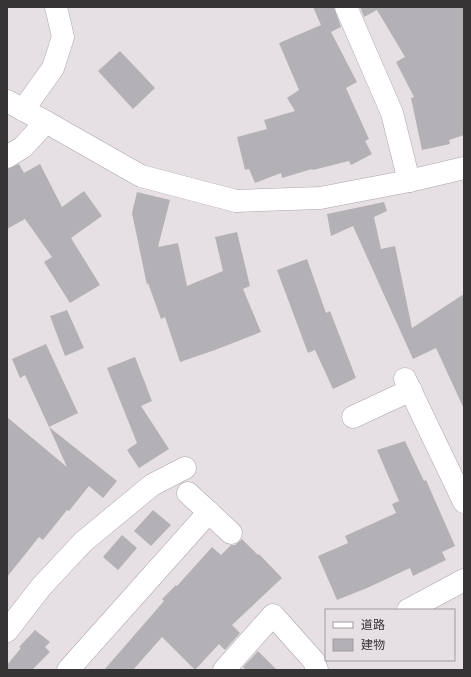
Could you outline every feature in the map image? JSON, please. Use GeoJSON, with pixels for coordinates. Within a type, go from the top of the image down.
{"type":"FeatureCollection","features":[{"type":"Feature","properties":{"kind":"street"},"geometry":{"type":"LineString","coordinates":[[56,7],[63,37],[54,68],[15,106],[141,176],[236,201],[320,198],[409,181],[464,168]]}},
{"type":"Feature","properties":{"kind":"street"},"geometry":{"type":"LineString","coordinates":[[346,7],[392,113],[409,181]]}},
{"type":"Feature","properties":{"kind":"street"},"geometry":{"type":"LineString","coordinates":[[7,158],[23,147],[46,122]]}},
{"type":"Feature","properties":{"kind":"street"},"geometry":{"type":"LineString","coordinates":[[353,416],[408,384],[464,502]]}},
{"type":"Feature","properties":{"kind":"street"},"geometry":{"type":"LineString","coordinates":[[7,631],[41,587],[83,542],[152,485],[184,468]]}},
{"type":"Feature","properties":{"kind":"street"},"geometry":{"type":"LineString","coordinates":[[188,493],[231,533]]}},
{"type":"Feature","properties":{"kind":"street"},"geometry":{"type":"LineString","coordinates":[[68,670],[209,512]]}},
{"type":"Feature","properties":{"kind":"street"},"geometry":{"type":"LineString","coordinates":[[410,609],[464,580]]}},
{"type":"Feature","properties":{"kind":"street"},"geometry":{"type":"LineString","coordinates":[[224,670],[273,614],[319,662]]}},
{"type":"Feature","properties":{"kind":"building"},"geometry":{"type":"Polygon","coordinates":[[[313,7],[334,7],[341,27],[331,32],[357,82],[346,88],[369,139],[365,141],[372,154],[351,165],[349,161],[312,169],[282,178],[281,173],[255,183],[249,169],[245,170],[237,137],[267,129],[264,120],[295,111],[287,98],[299,90],[279,43],[321,25],[313,7]]]}},
{"type":"Feature","properties":{"kind":"building"},"geometry":{"type":"Polygon","coordinates":[[[360,7],[464,7],[464,135],[449,140],[450,144],[422,150],[411,98],[414,97],[396,62],[405,57],[377,10],[364,17],[360,7]]]}},
{"type":"Feature","properties":{"kind":"building"},"geometry":{"type":"Polygon","coordinates":[[[120,51],[155,88],[133,109],[98,71],[120,51]]]}},
{"type":"Feature","properties":{"kind":"building"},"geometry":{"type":"Polygon","coordinates":[[[19,164],[24,173],[40,164],[62,207],[84,191],[102,216],[71,238],[100,285],[70,303],[44,262],[52,257],[25,219],[7,229],[7,169],[19,164]]]}},
{"type":"Feature","properties":{"kind":"building"},"geometry":{"type":"Polygon","coordinates":[[[137,192],[170,200],[158,247],[178,243],[187,286],[223,271],[215,237],[237,232],[250,286],[243,289],[261,332],[180,362],[165,317],[161,319],[148,283],[147,285],[132,213],[137,192]]]}},
{"type":"Feature","properties":{"kind":"building"},"geometry":{"type":"Polygon","coordinates":[[[384,202],[387,211],[374,217],[381,249],[395,246],[412,328],[464,294],[464,409],[436,348],[413,359],[353,226],[331,236],[327,214],[384,202]]]}},
{"type":"Feature","properties":{"kind":"building"},"geometry":{"type":"Polygon","coordinates":[[[307,259],[326,313],[330,311],[356,378],[333,389],[315,350],[308,353],[277,270],[307,259]]]}},
{"type":"Feature","properties":{"kind":"building"},"geometry":{"type":"Polygon","coordinates":[[[67,310],[84,348],[65,356],[50,316],[67,310]]]}},
{"type":"Feature","properties":{"kind":"building"},"geometry":{"type":"Polygon","coordinates":[[[46,344],[78,413],[49,427],[25,375],[20,378],[12,359],[46,344]]]}},
{"type":"Feature","properties":{"kind":"building"},"geometry":{"type":"Polygon","coordinates":[[[135,357],[152,401],[141,406],[169,449],[139,468],[127,450],[137,443],[107,368],[135,357]]]}},
{"type":"Feature","properties":{"kind":"building"},"geometry":{"type":"Polygon","coordinates":[[[7,417],[67,467],[49,427],[117,481],[103,498],[89,486],[43,540],[39,537],[7,577],[7,417]]]}},
{"type":"Feature","properties":{"kind":"building"},"geometry":{"type":"Polygon","coordinates":[[[405,441],[424,481],[426,480],[455,546],[442,552],[446,560],[413,576],[410,568],[337,600],[318,556],[348,543],[345,536],[396,513],[392,504],[399,501],[377,450],[405,441]]]}},
{"type":"Feature","properties":{"kind":"building"},"geometry":{"type":"Polygon","coordinates":[[[153,510],[171,525],[151,546],[134,531],[153,510]]]}},
{"type":"Feature","properties":{"kind":"building"},"geometry":{"type":"Polygon","coordinates":[[[122,535],[137,548],[118,570],[103,557],[122,535]]]}},
{"type":"Feature","properties":{"kind":"building"},"geometry":{"type":"Polygon","coordinates":[[[242,539],[282,578],[232,625],[240,633],[225,650],[219,644],[195,670],[162,637],[133,670],[104,670],[164,601],[162,599],[176,585],[177,586],[212,547],[221,555],[231,545],[235,545],[242,539]]]}},
{"type":"Feature","properties":{"kind":"building"},"geometry":{"type":"Polygon","coordinates":[[[35,630],[50,642],[45,647],[50,652],[32,670],[7,670],[7,665],[21,648],[19,647],[35,630]]]}},
{"type":"Feature","properties":{"kind":"building"},"geometry":{"type":"Polygon","coordinates":[[[258,651],[277,670],[246,670],[243,667],[258,651]]]}}]}
